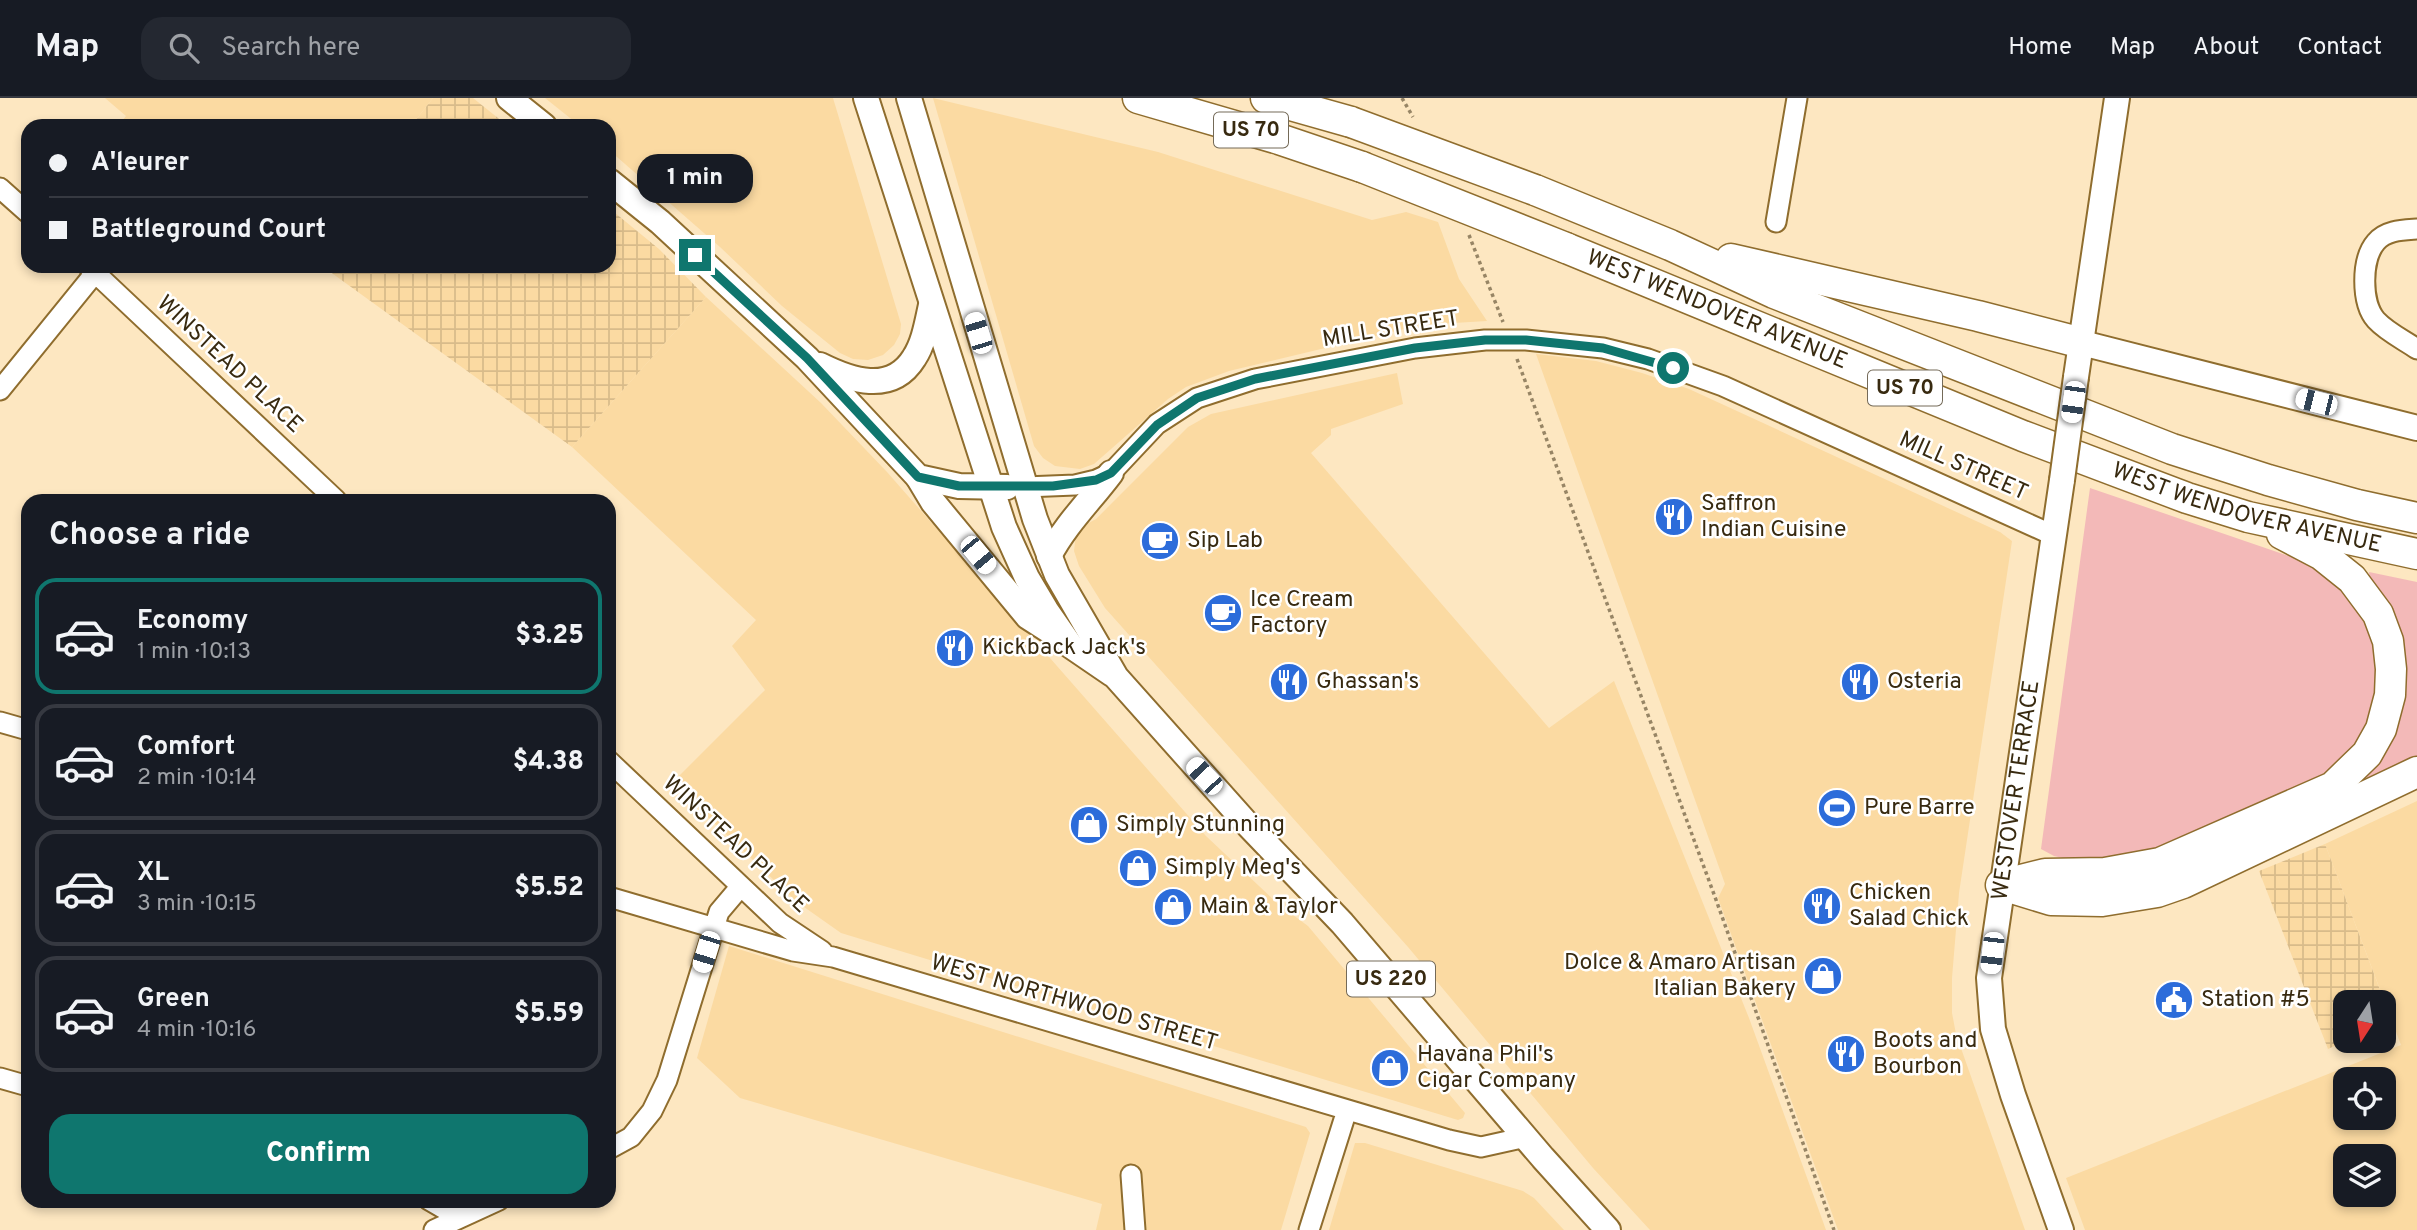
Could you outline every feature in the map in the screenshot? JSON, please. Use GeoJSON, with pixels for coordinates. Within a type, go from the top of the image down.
{"type":"FeatureCollection","features":[{"type":"Feature","properties":{"kind":"highway","name":"WEST WENDOVER AVENUE"},"geometry":{"type":"LineString","coordinates":[[1138,98],[1279,139],[1362,167],[2023,436],[2187,498],[2248,517],[2417,554]]}},
{"type":"Feature","properties":{"kind":"highway","name":"WEST WENDOVER AVENUE"},"geometry":{"type":"LineString","coordinates":[[1266,98],[1351,122],[1535,190],[1670,245],[1774,293],[2172,449],[2268,480],[2357,505],[2417,518]]}},
{"type":"Feature","properties":{"kind":"highway"},"geometry":{"type":"LineString","coordinates":[[1305,98],[1351,122]]}},
{"type":"Feature","properties":{"kind":"highway"},"geometry":{"type":"LineString","coordinates":[[1670,245],[1978,316],[2082,343]]}},
{"type":"Feature","properties":{"kind":"highway"},"geometry":{"type":"LineString","coordinates":[[2001,885],[2045,874],[2105,873],[2160,863],[2333,787],[2367,754],[2381,729],[2390,695],[2388,641],[2378,614],[2353,579],[2322,555],[2248,517]]}},
{"type":"Feature","properties":{"kind":"highway"},"geometry":{"type":"LineString","coordinates":[[2001,885],[2051,900],[2102,901],[2157,892],[2183,883],[2417,772]]}},
{"type":"Feature","properties":{"kind":"main road"},"geometry":{"type":"LineString","coordinates":[[509,98],[535,119]]}},
{"type":"Feature","properties":{"kind":"main road"},"geometry":{"type":"LineString","coordinates":[[866,98],[1004,527],[1027,578],[1071,646]]}},
{"type":"Feature","properties":{"kind":"main road","name":"US 220"},"geometry":{"type":"LineString","coordinates":[[909,98],[1025,487],[1049,556],[1115,677],[1249,826],[1342,923],[1608,1230]]}},
{"type":"Feature","properties":{"kind":"main road","name":"WESTOVER TERRACE"},"geometry":{"type":"LineString","coordinates":[[2062,1230],[2013,1095],[1993,1028],[1989,978],[2117,98]]}},
{"type":"Feature","properties":{"kind":"main road","name":"US 220"},"geometry":{"type":"LineString","coordinates":[[616,187],[660,222],[807,358],[918,477],[933,502],[1028,617],[1115,677]]}},
{"type":"Feature","properties":{"kind":"main road"},"geometry":{"type":"LineString","coordinates":[[807,358],[857,381],[873,382],[890,378],[903,371],[914,359],[922,342],[931,306]]}},
{"type":"Feature","properties":{"kind":"main road"},"geometry":{"type":"LineString","coordinates":[[2082,343],[2417,428]]}},
{"type":"Feature","properties":{"kind":"main road"},"geometry":{"type":"LineString","coordinates":[[2367,415],[2417,411]]}},
{"type":"Feature","properties":{"kind":"main road"},"geometry":{"type":"LineString","coordinates":[[1049,556],[1068,523],[1084,508],[1111,473]]}},
{"type":"Feature","properties":{"kind":"main road"},"geometry":{"type":"LineString","coordinates":[[918,477],[959,486],[1025,487]]}},
{"type":"Feature","properties":{"kind":"street"},"geometry":{"type":"LineString","coordinates":[[1776,222],[1797,98]]}},
{"type":"Feature","properties":{"kind":"street"},"geometry":{"type":"LineString","coordinates":[[0,187],[21,206]]}},
{"type":"Feature","properties":{"kind":"street"},"geometry":{"type":"LineString","coordinates":[[2417,229],[2395,230],[2376,241],[2366,260],[2364,290],[2375,319],[2417,349]]}},
{"type":"Feature","properties":{"kind":"street"},"geometry":{"type":"LineString","coordinates":[[0,390],[90,273]]}},
{"type":"Feature","properties":{"kind":"street","name":"WINSTEAD PLACE"},"geometry":{"type":"LineString","coordinates":[[95,273],[330,494]]}},
{"type":"Feature","properties":{"kind":"street","name":"MILL STREET"},"geometry":{"type":"LineString","coordinates":[[1025,487],[1075,485],[1111,473],[1157,425],[1197,398],[1255,379],[1450,343],[1509,340],[1603,348],[1648,359],[1710,381],[2055,536]]}},
{"type":"Feature","properties":{"kind":"street"},"geometry":{"type":"LineString","coordinates":[[0,722],[21,728]]}},
{"type":"Feature","properties":{"kind":"street","name":"WINSTEAD PLACE"},"geometry":{"type":"LineString","coordinates":[[616,768],[780,923],[807,943],[834,957]]}},
{"type":"Feature","properties":{"kind":"street"},"geometry":{"type":"LineString","coordinates":[[616,1145],[631,1137],[652,1111],[667,1080],[713,926],[719,912],[741,886]]}},
{"type":"Feature","properties":{"kind":"street","name":"WEST NORTHWOOD STREET"},"geometry":{"type":"LineString","coordinates":[[616,899],[793,951],[834,957],[1449,1140],[1482,1147],[1526,1138]]}},
{"type":"Feature","properties":{"kind":"street"},"geometry":{"type":"LineString","coordinates":[[0,1078],[21,1084]]}},
{"type":"Feature","properties":{"kind":"street"},"geometry":{"type":"LineString","coordinates":[[1309,1230],[1347,1110]]}},
{"type":"Feature","properties":{"kind":"street"},"geometry":{"type":"LineString","coordinates":[[1131,1175],[1135,1230]]}},
{"type":"Feature","properties":{"kind":"street"},"geometry":{"type":"LineString","coordinates":[[443,1208],[460,1218]]}},
{"type":"Feature","properties":{"kind":"street"},"geometry":{"type":"LineString","coordinates":[[434,1230],[482,1208]]}},
{"type":"Feature","properties":{"kind":"path"},"geometry":{"type":"LineString","coordinates":[[1402,98],[1414,119]]}},
{"type":"Feature","properties":{"kind":"path"},"geometry":{"type":"LineString","coordinates":[[1467,229],[1715,897],[1834,1230]]}},
{"type":"Feature","properties":{"kind":"shaded area"},"geometry":{"type":"Polygon","coordinates":[[[105,98],[433,98],[416,119],[124,119],[126,116],[105,98]]]}},
{"type":"Feature","properties":{"kind":"shaded area"},"geometry":{"type":"Polygon","coordinates":[[[433,98],[473,98],[499,119],[416,119],[433,98]]]}},
{"type":"Feature","properties":{"kind":"shaded area"},"geometry":{"type":"Polygon","coordinates":[[[545,98],[833,98],[901,324],[900,334],[894,345],[883,355],[868,360],[853,359],[840,353],[782,306],[720,247],[616,156],[616,119],[571,119],[545,98]]]}},
{"type":"Feature","properties":{"kind":"shaded area"},"geometry":{"type":"Polygon","coordinates":[[[933,98],[1158,152],[1372,220],[1406,212],[1438,222],[1459,279],[1487,321],[1421,325],[1229,371],[1186,387],[1168,399],[1094,464],[1080,469],[1055,466],[1043,458],[1034,446],[933,98]]]}},
{"type":"Feature","properties":{"kind":"shaded area"},"geometry":{"type":"Polygon","coordinates":[[[616,214],[659,249],[706,297],[572,447],[332,273],[616,273],[616,214]]]}},
{"type":"Feature","properties":{"kind":"shaded area"},"geometry":{"type":"Polygon","coordinates":[[[706,297],[821,403],[887,472],[1206,836],[1278,904],[1308,926],[1465,1113],[1463,1118],[1458,1120],[841,933],[797,902],[672,783],[765,690],[732,646],[756,620],[572,447],[706,297]]]}},
{"type":"Feature","properties":{"kind":"shaded area"},"geometry":{"type":"Polygon","coordinates":[[[1536,354],[1596,361],[1689,389],[2000,532],[2012,541],[1959,893],[1952,1013],[1956,1034],[2025,1230],[1838,1230],[1718,898],[1725,884],[1536,354]]]}},
{"type":"Feature","properties":{"kind":"shaded area"},"geometry":{"type":"Polygon","coordinates":[[[1397,373],[1403,404],[1331,429],[1331,435],[1311,453],[1549,728],[1614,681],[1749,1018],[1826,1230],[1650,1230],[1593,1168],[1408,947],[1105,608],[1079,566],[1074,551],[1076,534],[1081,527],[1096,519],[1188,427],[1211,414],[1397,373]]]}},
{"type":"Feature","properties":{"kind":"shaded area"},"geometry":{"type":"Polygon","coordinates":[[[2090,488],[2292,557],[2323,573],[2348,595],[2365,618],[2376,647],[2380,679],[2376,710],[2362,738],[2322,780],[2140,855],[2067,859],[2041,849],[2090,488]]]}},
{"type":"Feature","properties":{"kind":"shaded area"},"geometry":{"type":"Polygon","coordinates":[[[2369,572],[2417,582],[2417,762],[2348,795],[2385,747],[2369,572]]]}},
{"type":"Feature","properties":{"kind":"shaded area"},"geometry":{"type":"Polygon","coordinates":[[[2417,801],[2417,1230],[2085,1230],[2066,1178],[2333,1072],[2333,1130],[2396,1130],[2396,1067],[2346,1067],[2378,1054],[2396,1054],[2396,1047],[2401,1045],[2396,1032],[2396,990],[2380,990],[2325,844],[2417,801]]]}},
{"type":"Feature","properties":{"kind":"shaded area"},"geometry":{"type":"Polygon","coordinates":[[[2325,844],[2380,990],[2333,990],[2333,1047],[2328,1049],[2259,871],[2325,844]]]}},
{"type":"Feature","properties":{"kind":"shaded area"},"geometry":{"type":"Polygon","coordinates":[[[729,946],[1306,1127],[1310,1133],[1281,1230],[1096,1230],[1102,1204],[740,1098],[697,1058],[729,946]]]}},
{"type":"Feature","properties":{"kind":"shaded area"},"geometry":{"type":"Polygon","coordinates":[[[1355,1143],[1365,1143],[1523,1191],[1534,1198],[1564,1230],[1329,1230],[1355,1143]]]}},
{"type":"Feature","properties":{"kind":"place","name":"Saffron Indian Cuisine"},"geometry":{"type":"Point","coordinates":[1674,517]}},
{"type":"Feature","properties":{"kind":"place","name":"Sip Lab"},"geometry":{"type":"Point","coordinates":[1160,541]}},
{"type":"Feature","properties":{"kind":"place","name":"Ice Cream Factory"},"geometry":{"type":"Point","coordinates":[1223,613]}},
{"type":"Feature","properties":{"kind":"place","name":"Kickback Jack's"},"geometry":{"type":"Point","coordinates":[955,648]}},
{"type":"Feature","properties":{"kind":"place","name":"Ghassan's"},"geometry":{"type":"Point","coordinates":[1289,682]}},
{"type":"Feature","properties":{"kind":"place","name":"Osteria"},"geometry":{"type":"Point","coordinates":[1860,682]}},
{"type":"Feature","properties":{"kind":"place","name":"Pure Barre"},"geometry":{"type":"Point","coordinates":[1837,808]}},
{"type":"Feature","properties":{"kind":"place","name":"Simply Stunning"},"geometry":{"type":"Point","coordinates":[1089,825]}},
{"type":"Feature","properties":{"kind":"place","name":"Simply Meg's"},"geometry":{"type":"Point","coordinates":[1138,868]}},
{"type":"Feature","properties":{"kind":"place","name":"Chicken Salad Chick"},"geometry":{"type":"Point","coordinates":[1822,906]}},
{"type":"Feature","properties":{"kind":"place","name":"Main & Taylor"},"geometry":{"type":"Point","coordinates":[1173,907]}},
{"type":"Feature","properties":{"kind":"place","name":"Dolce & Amaro Artisan Italian Bakery"},"geometry":{"type":"Point","coordinates":[1823,976]}},
{"type":"Feature","properties":{"kind":"place","name":"Station #5"},"geometry":{"type":"Point","coordinates":[2174,1000]}},
{"type":"Feature","properties":{"kind":"place","name":"Boots and Bourbon"},"geometry":{"type":"Point","coordinates":[1846,1054]}},
{"type":"Feature","properties":{"kind":"place","name":"Havana Phil's Cigar Company"},"geometry":{"type":"Point","coordinates":[1390,1068]}},
{"type":"Feature","properties":{"kind":"route"},"geometry":{"type":"LineString","coordinates":[[695,255],[807,358],[918,477],[959,486],[1053,486],[1096,480],[1111,473],[1157,425],[1197,398],[1255,379],[1415,348],[1485,340],[1526,340],[1603,348],[1673,368]]}}]}
